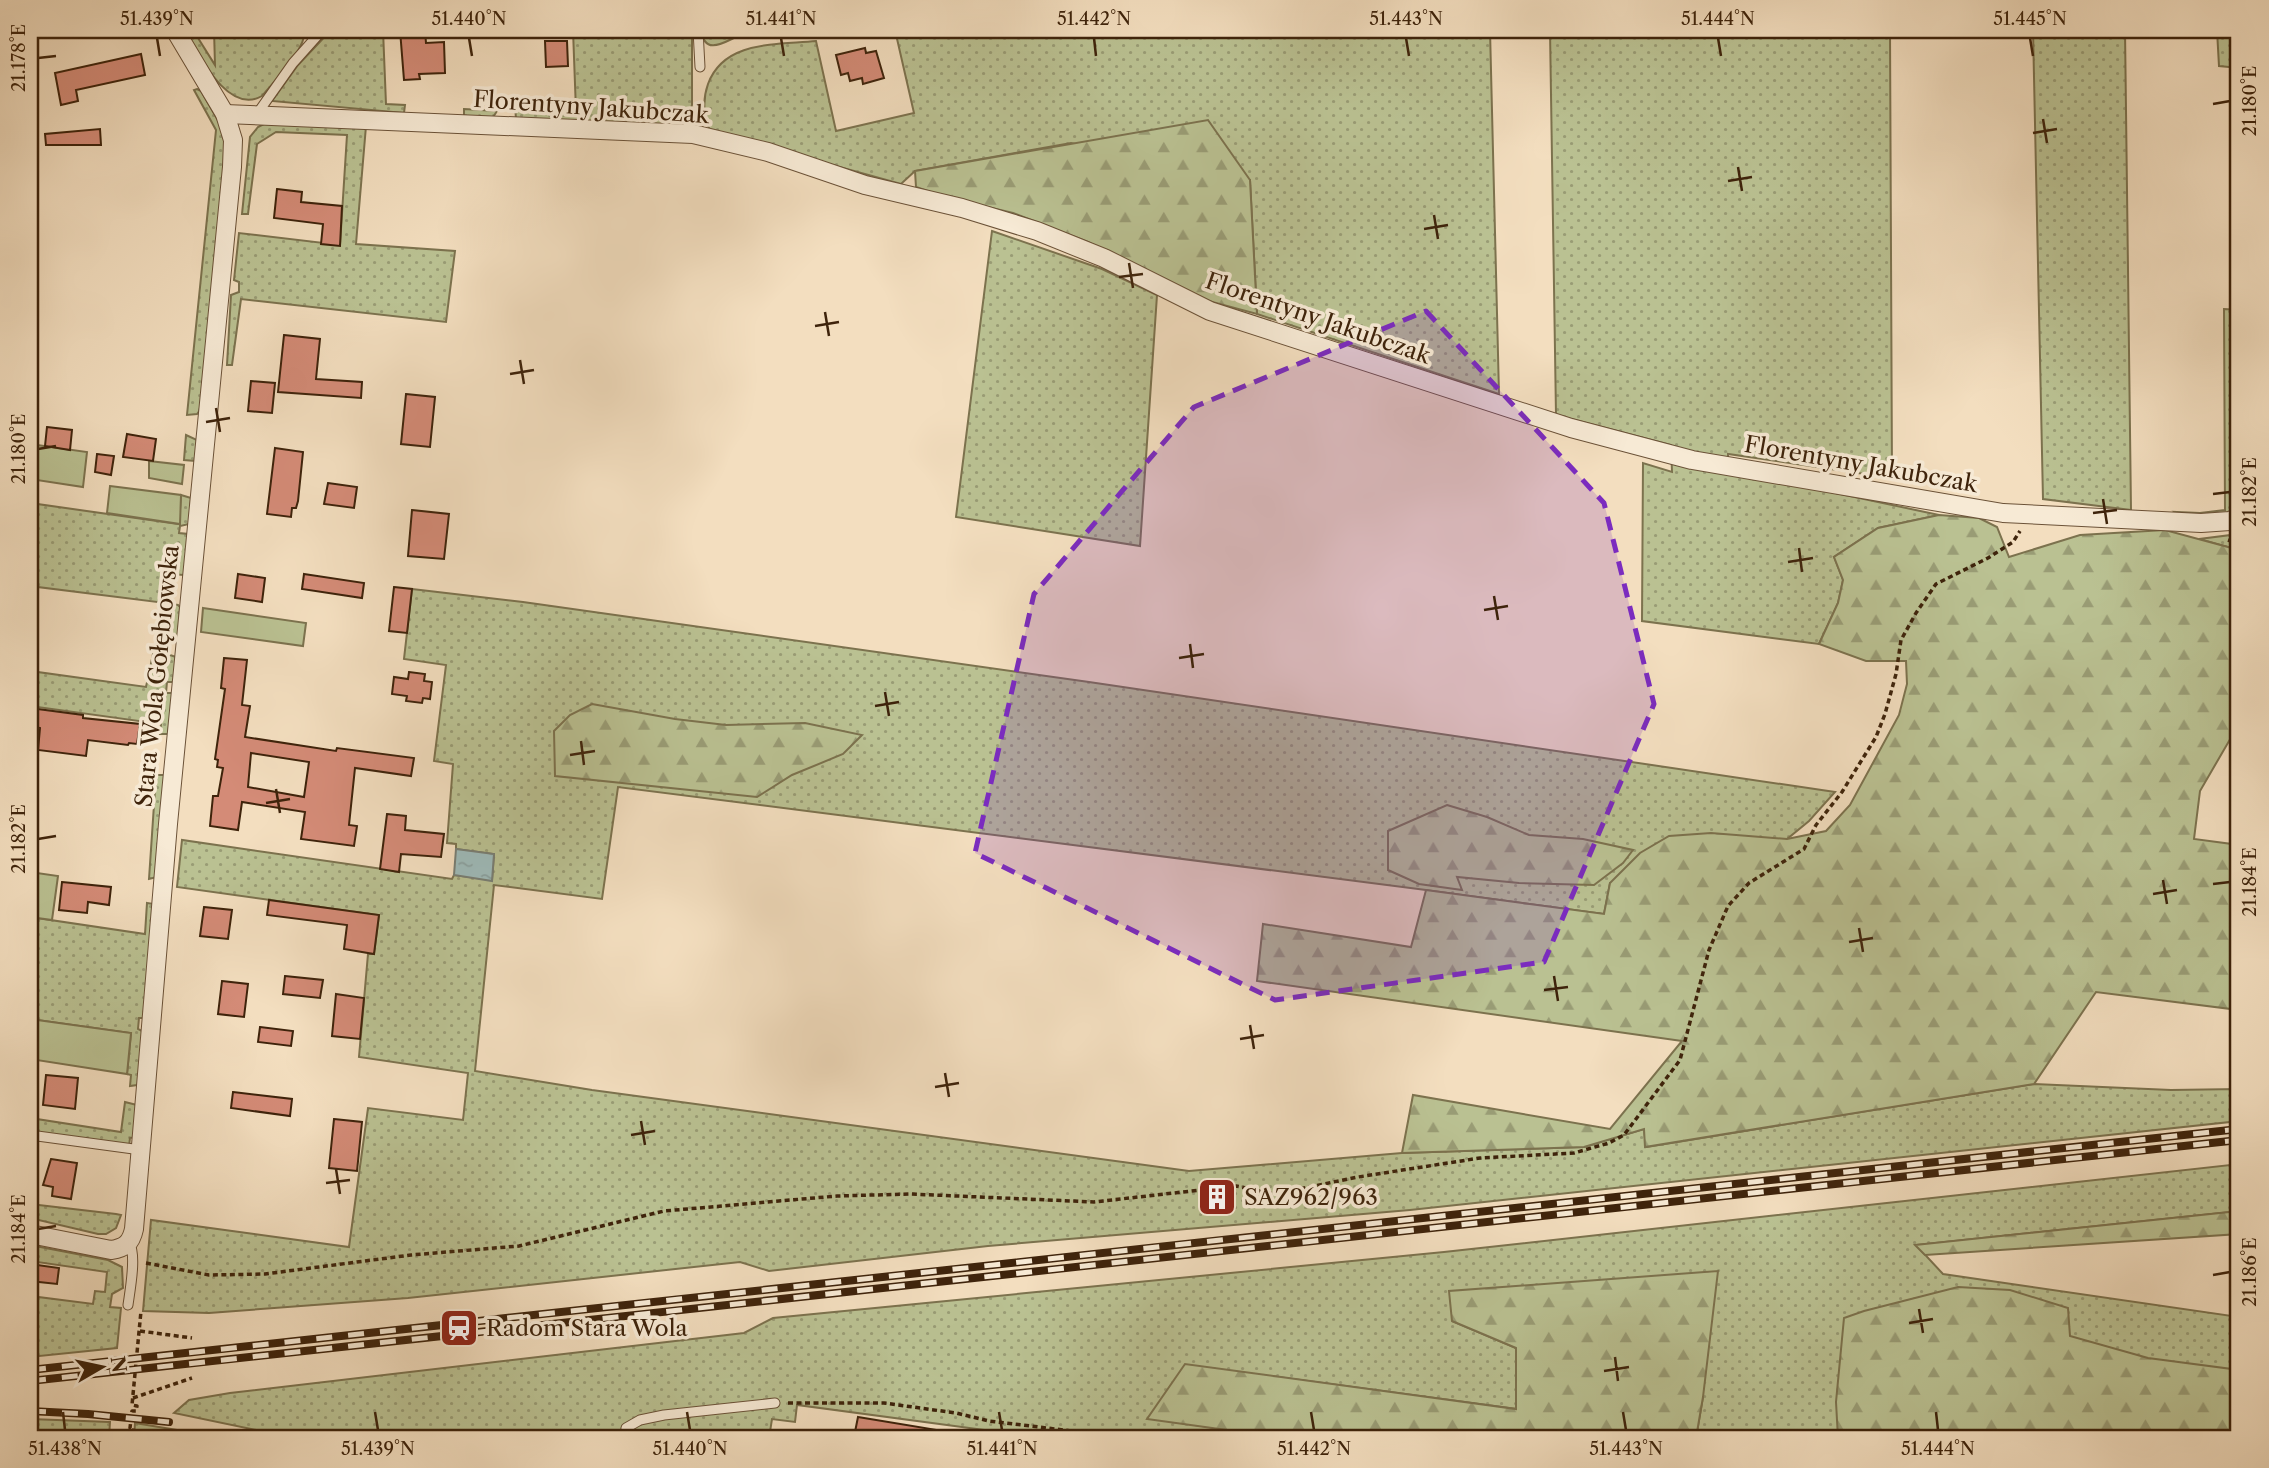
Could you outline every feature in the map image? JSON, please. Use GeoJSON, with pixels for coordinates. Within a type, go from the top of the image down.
{"type":"FeatureCollection","features":[{"type":"Feature","properties":{"kind":"street","name":"Stara Wola Gołębiowska"},"geometry":{"type":"LineString","coordinates":[[129,1243],[134,1229],[169,810],[232,167],[233,140],[225,114],[175,30]]}},
{"type":"Feature","properties":{"kind":"street","name":"Florentyny Jakubczak"},"geometry":{"type":"LineString","coordinates":[[225,114],[693,134],[768,152],[864,185],[962,208],[1037,231],[1104,258],[1210,311],[1571,428],[1692,460],[2003,513],[2201,523],[2230,521],[2239,517]]}},
{"type":"Feature","properties":{"kind":"street"},"geometry":{"type":"LineString","coordinates":[[30,1234],[111,1250],[125,1247],[129,1243]]}},
{"type":"Feature","properties":{"kind":"lane"},"geometry":{"type":"LineString","coordinates":[[698,30],[700,67]]}},
{"type":"Feature","properties":{"kind":"lane"},"geometry":{"type":"LineString","coordinates":[[257,114],[318,32]]}},
{"type":"Feature","properties":{"kind":"lane"},"geometry":{"type":"LineString","coordinates":[[30,1135],[141,1150]]}},
{"type":"Feature","properties":{"kind":"lane","name":"Stara Wola Gołębiowska"},"geometry":{"type":"LineString","coordinates":[[128,1305],[133,1255],[129,1243]]}},
{"type":"Feature","properties":{"kind":"lane"},"geometry":{"type":"LineString","coordinates":[[625,1438],[626,1428],[640,1420],[775,1403]]}},
{"type":"Feature","properties":{"kind":"path"},"geometry":{"type":"LineString","coordinates":[[143,1263],[209,1275],[265,1274],[411,1255],[519,1246],[664,1211],[836,1196],[911,1194],[1094,1202],[1236,1186],[1275,1194],[1358,1177],[1480,1158],[1574,1153],[1609,1143],[1624,1135],[1680,1060],[1709,950],[1728,905],[1749,883],[1804,849],[1816,825],[1842,792],[1876,737],[1896,674],[1901,640],[1916,613],[1936,584],[2013,542],[2030,514]]}},
{"type":"Feature","properties":{"kind":"path"},"geometry":{"type":"LineString","coordinates":[[140,1331],[192,1338]]}},
{"type":"Feature","properties":{"kind":"path"},"geometry":{"type":"LineString","coordinates":[[129,1438],[129,1433],[133,1433],[134,1428],[130,1428],[132,1411],[136,1411],[137,1406],[132,1405],[133,1398],[192,1378]]}},
{"type":"Feature","properties":{"kind":"path"},"geometry":{"type":"LineString","coordinates":[[775,1403],[884,1403],[957,1413],[989,1421],[1130,1438]]}},
{"type":"Feature","properties":{"kind":"highlighted area"},"geometry":{"type":"Polygon","coordinates":[[[1426,311],[1604,503],[1654,704],[1544,962],[1275,1000],[975,853],[1034,594],[1194,407],[1426,311]]]}},
{"type":"Feature","properties":{"kind":"green space"},"geometry":{"type":"Polygon","coordinates":[[[184,30],[193,30],[215,65],[214,30],[305,30],[300,47],[288,65],[262,96],[249,100],[237,97],[215,79],[184,30]]]}},
{"type":"Feature","properties":{"kind":"green space"},"geometry":{"type":"Polygon","coordinates":[[[331,30],[383,30],[386,104],[405,105],[404,113],[272,101],[298,65],[331,30]]]}},
{"type":"Feature","properties":{"kind":"green space"},"geometry":{"type":"Polygon","coordinates":[[[573,30],[692,30],[692,105],[687,116],[672,126],[516,120],[515,102],[520,107],[576,111],[573,30]]]}},
{"type":"Feature","properties":{"kind":"green space"},"geometry":{"type":"Polygon","coordinates":[[[701,30],[761,30],[712,45],[703,39],[701,30]]]}},
{"type":"Feature","properties":{"kind":"green space"},"geometry":{"type":"Polygon","coordinates":[[[895,30],[1490,30],[1499,394],[1257,314],[1250,180],[1071,143],[915,171],[901,184],[710,131],[704,102],[708,84],[716,70],[726,59],[739,52],[785,43],[816,41],[836,131],[914,113],[895,30]]]}},
{"type":"Feature","properties":{"kind":"green space"},"geometry":{"type":"Polygon","coordinates":[[[1550,30],[1890,30],[1892,478],[1728,454],[1728,470],[1939,515],[1878,528],[1834,557],[1843,580],[1838,603],[1819,644],[1642,621],[1643,463],[1672,472],[1671,445],[1556,415],[1550,30]]]}},
{"type":"Feature","properties":{"kind":"green space"},"geometry":{"type":"Polygon","coordinates":[[[2033,30],[2125,30],[2131,510],[2043,499],[2033,30]]]}},
{"type":"Feature","properties":{"kind":"green space"},"geometry":{"type":"Polygon","coordinates":[[[2217,30],[2239,32],[2239,68],[2219,66],[2217,30]]]}},
{"type":"Feature","properties":{"kind":"green space"},"geometry":{"type":"Polygon","coordinates":[[[194,90],[201,91],[220,124],[226,145],[200,410],[197,414],[187,415],[216,130],[194,90]]]}},
{"type":"Feature","properties":{"kind":"green space"},"geometry":{"type":"Polygon","coordinates":[[[464,109],[497,111],[492,119],[464,116],[464,109]]]}},
{"type":"Feature","properties":{"kind":"green space"},"geometry":{"type":"Polygon","coordinates":[[[1208,120],[1250,180],[1257,314],[1201,299],[1088,242],[1013,213],[945,197],[916,187],[915,171],[1208,120]]]}},
{"type":"Feature","properties":{"kind":"green space"},"geometry":{"type":"Polygon","coordinates":[[[268,122],[366,126],[356,244],[455,251],[446,322],[241,299],[232,365],[227,365],[231,295],[239,292],[239,282],[234,280],[239,233],[340,245],[347,135],[276,132],[257,144],[248,214],[242,214],[250,137],[258,127],[268,122]]]}},
{"type":"Feature","properties":{"kind":"green space"},"geometry":{"type":"Polygon","coordinates":[[[992,231],[1102,269],[1157,295],[1140,546],[956,517],[992,231]]]}},
{"type":"Feature","properties":{"kind":"green space"},"geometry":{"type":"Polygon","coordinates":[[[2224,309],[2239,310],[2239,510],[2215,516],[2190,517],[2175,512],[2225,510],[2224,309]]]}},
{"type":"Feature","properties":{"kind":"green space"},"geometry":{"type":"Polygon","coordinates":[[[186,435],[197,440],[195,461],[184,460],[186,435]]]}},
{"type":"Feature","properties":{"kind":"green space"},"geometry":{"type":"Polygon","coordinates":[[[30,444],[87,452],[83,487],[30,479],[30,444]]]}},
{"type":"Feature","properties":{"kind":"green space"},"geometry":{"type":"Polygon","coordinates":[[[149,461],[184,465],[182,484],[149,478],[149,461]]]}},
{"type":"Feature","properties":{"kind":"green space"},"geometry":{"type":"Polygon","coordinates":[[[110,486],[181,495],[180,524],[107,513],[110,486]]]}},
{"type":"Feature","properties":{"kind":"green space"},"geometry":{"type":"Polygon","coordinates":[[[181,495],[191,498],[189,524],[180,526],[179,533],[188,534],[184,575],[168,574],[165,603],[30,586],[30,503],[179,524],[181,495]]]}},
{"type":"Feature","properties":{"kind":"green space"},"geometry":{"type":"Polygon","coordinates":[[[1939,515],[1979,518],[1997,527],[2009,557],[2080,535],[2165,530],[2239,550],[2239,728],[2200,791],[2194,839],[2239,845],[2239,1010],[2096,992],[2034,1084],[1645,1147],[1644,1129],[1584,1147],[1402,1153],[1413,1095],[1610,1129],[1682,1041],[1257,981],[1263,924],[1411,947],[1426,890],[1604,914],[1610,883],[1640,853],[1669,836],[1711,833],[1787,839],[1826,831],[1850,805],[1899,715],[1907,684],[1906,661],[1866,661],[1819,644],[1838,603],[1843,580],[1834,557],[1878,528],[1939,515]]]}},
{"type":"Feature","properties":{"kind":"green space"},"geometry":{"type":"Polygon","coordinates":[[[2239,534],[2239,550],[2199,539],[2239,534]]]}},
{"type":"Feature","properties":{"kind":"green space"},"geometry":{"type":"Polygon","coordinates":[[[412,589],[523,602],[1089,682],[1835,792],[1809,821],[1787,839],[1610,883],[1604,914],[618,787],[602,899],[494,885],[475,1071],[592,1090],[1189,1171],[1402,1153],[1584,1147],[1644,1129],[1646,1147],[2034,1084],[2171,1090],[2239,1089],[2239,1121],[1410,1210],[988,1246],[769,1271],[740,1262],[408,1298],[209,1313],[143,1311],[151,1220],[349,1247],[368,1108],[463,1120],[468,1073],[359,1057],[368,954],[374,954],[379,915],[177,887],[182,840],[452,879],[454,875],[492,880],[494,854],[456,849],[456,844],[447,843],[453,764],[434,761],[446,665],[404,659],[412,589]]]}},
{"type":"Feature","properties":{"kind":"green space"},"geometry":{"type":"Polygon","coordinates":[[[171,604],[180,607],[178,638],[168,637],[171,604]]]}},
{"type":"Feature","properties":{"kind":"green space"},"geometry":{"type":"Polygon","coordinates":[[[203,608],[306,623],[303,646],[201,632],[203,608]]]}},
{"type":"Feature","properties":{"kind":"green space"},"geometry":{"type":"Polygon","coordinates":[[[153,654],[176,657],[174,682],[167,682],[166,693],[173,693],[168,734],[160,734],[161,724],[30,706],[30,671],[146,687],[153,654]]]}},
{"type":"Feature","properties":{"kind":"green space"},"geometry":{"type":"Polygon","coordinates":[[[592,704],[726,725],[805,723],[862,735],[843,754],[792,775],[757,797],[555,776],[554,731],[570,715],[592,704]]]}},
{"type":"Feature","properties":{"kind":"green space"},"geometry":{"type":"Polygon","coordinates":[[[156,775],[165,775],[157,877],[149,879],[156,775]]]}},
{"type":"Feature","properties":{"kind":"green space"},"geometry":{"type":"Polygon","coordinates":[[[1447,805],[1487,817],[1529,835],[1583,839],[1633,850],[1623,863],[1594,885],[1519,883],[1457,877],[1462,890],[1419,884],[1388,870],[1388,831],[1447,805]]]}},
{"type":"Feature","properties":{"kind":"green space"},"geometry":{"type":"Polygon","coordinates":[[[30,872],[58,876],[52,920],[30,917],[30,872]]]}},
{"type":"Feature","properties":{"kind":"green space"},"geometry":{"type":"Polygon","coordinates":[[[147,903],[154,904],[146,1018],[139,1018],[138,1029],[144,1032],[140,1080],[137,1085],[130,1086],[131,1075],[127,1074],[131,1033],[30,1019],[30,917],[145,934],[147,903]]]}},
{"type":"Feature","properties":{"kind":"green space"},"geometry":{"type":"Polygon","coordinates":[[[30,1019],[131,1033],[127,1074],[30,1059],[30,1019]]]}},
{"type":"Feature","properties":{"kind":"green space"},"geometry":{"type":"Polygon","coordinates":[[[125,1102],[137,1105],[136,1137],[130,1138],[129,1146],[30,1132],[30,1118],[121,1132],[125,1102]]]}},
{"type":"Feature","properties":{"kind":"green space"},"geometry":{"type":"Polygon","coordinates":[[[2239,1164],[2239,1211],[1916,1245],[1943,1274],[2239,1317],[2239,1438],[1696,1438],[1703,1397],[1452,1321],[1516,1348],[1517,1409],[1271,1376],[1147,1418],[1284,1438],[1044,1438],[797,1405],[795,1422],[772,1419],[769,1438],[295,1438],[174,1413],[189,1400],[230,1393],[744,1333],[773,1318],[1444,1252],[2239,1164]]]}},
{"type":"Feature","properties":{"kind":"green space"},"geometry":{"type":"Polygon","coordinates":[[[30,1204],[121,1215],[116,1228],[106,1234],[98,1234],[30,1218],[30,1204]]]}},
{"type":"Feature","properties":{"kind":"green space"},"geometry":{"type":"Polygon","coordinates":[[[2239,1211],[2239,1234],[1925,1255],[1915,1245],[2239,1211]]]}},
{"type":"Feature","properties":{"kind":"green space"},"geometry":{"type":"Polygon","coordinates":[[[30,1245],[108,1260],[122,1267],[123,1288],[112,1294],[110,1307],[121,1308],[117,1348],[30,1357],[30,1296],[93,1304],[95,1291],[105,1292],[107,1272],[30,1261],[30,1245]]]}},
{"type":"Feature","properties":{"kind":"green space"},"geometry":{"type":"Polygon","coordinates":[[[1718,1271],[1696,1438],[1284,1438],[1147,1419],[1185,1364],[1516,1409],[1516,1348],[1452,1321],[1449,1291],[1718,1271]]]}},
{"type":"Feature","properties":{"kind":"green space"},"geometry":{"type":"Polygon","coordinates":[[[1958,1287],[2010,1290],[2068,1308],[2070,1336],[2148,1358],[2239,1370],[2239,1438],[1838,1438],[1836,1402],[1844,1318],[1958,1287]]]}},
{"type":"Feature","properties":{"kind":"green space"},"geometry":{"type":"Polygon","coordinates":[[[30,1419],[110,1422],[109,1438],[30,1438],[30,1419]]]}},
{"type":"Feature","properties":{"kind":"green space"},"geometry":{"type":"Polygon","coordinates":[[[135,1423],[225,1438],[134,1438],[135,1423]]]}},
{"type":"Feature","properties":{"kind":"water"},"geometry":{"type":"Polygon","coordinates":[[[456,849],[494,854],[492,881],[454,875],[456,849]]]}},
{"type":"Feature","properties":{"kind":"building"},"geometry":{"type":"Polygon","coordinates":[[[400,30],[425,30],[426,43],[444,42],[445,73],[419,74],[420,79],[404,80],[400,30]]]}},
{"type":"Feature","properties":{"kind":"building"},"geometry":{"type":"Polygon","coordinates":[[[545,41],[567,41],[568,66],[546,67],[545,41]]]}},
{"type":"Feature","properties":{"kind":"building"},"geometry":{"type":"Polygon","coordinates":[[[865,48],[866,53],[876,51],[884,78],[863,84],[862,78],[850,81],[848,73],[841,75],[836,55],[865,48]]]}},
{"type":"Feature","properties":{"kind":"building"},"geometry":{"type":"Polygon","coordinates":[[[141,54],[145,75],[76,90],[78,101],[61,105],[55,73],[141,54]]]}},
{"type":"Feature","properties":{"kind":"building"},"geometry":{"type":"Polygon","coordinates":[[[100,129],[101,145],[46,145],[45,134],[100,129]]]}},
{"type":"Feature","properties":{"kind":"building"},"geometry":{"type":"Polygon","coordinates":[[[277,189],[302,192],[301,202],[342,206],[340,246],[321,244],[323,224],[274,218],[277,189]]]}},
{"type":"Feature","properties":{"kind":"building"},"geometry":{"type":"Polygon","coordinates":[[[284,335],[320,339],[316,379],[362,382],[361,398],[278,392],[284,335]]]}},
{"type":"Feature","properties":{"kind":"building"},"geometry":{"type":"Polygon","coordinates":[[[251,381],[275,383],[272,413],[248,411],[251,381]]]}},
{"type":"Feature","properties":{"kind":"building"},"geometry":{"type":"Polygon","coordinates":[[[406,394],[435,397],[430,447],[401,444],[406,394]]]}},
{"type":"Feature","properties":{"kind":"building"},"geometry":{"type":"Polygon","coordinates":[[[47,427],[72,430],[70,450],[45,446],[47,427]]]}},
{"type":"Feature","properties":{"kind":"building"},"geometry":{"type":"Polygon","coordinates":[[[127,434],[156,439],[153,461],[123,457],[127,434]]]}},
{"type":"Feature","properties":{"kind":"building"},"geometry":{"type":"Polygon","coordinates":[[[275,448],[303,452],[298,501],[296,508],[292,508],[291,517],[267,514],[275,448]]]}},
{"type":"Feature","properties":{"kind":"building"},"geometry":{"type":"Polygon","coordinates":[[[97,454],[114,456],[111,475],[95,472],[97,454]]]}},
{"type":"Feature","properties":{"kind":"building"},"geometry":{"type":"Polygon","coordinates":[[[328,483],[357,487],[354,508],[324,504],[328,483]]]}},
{"type":"Feature","properties":{"kind":"building"},"geometry":{"type":"Polygon","coordinates":[[[412,510],[449,514],[444,559],[408,556],[412,510]]]}},
{"type":"Feature","properties":{"kind":"building"},"geometry":{"type":"Polygon","coordinates":[[[238,574],[265,578],[262,602],[235,598],[238,574]]]}},
{"type":"Feature","properties":{"kind":"building"},"geometry":{"type":"Polygon","coordinates":[[[304,574],[364,583],[362,598],[302,589],[304,574]]]}},
{"type":"Feature","properties":{"kind":"building"},"geometry":{"type":"Polygon","coordinates":[[[394,587],[412,589],[407,633],[389,631],[394,587]]]}},
{"type":"Feature","properties":{"kind":"building"},"geometry":{"type":"Polygon","coordinates":[[[224,658],[247,660],[242,705],[250,706],[245,737],[336,751],[337,748],[414,758],[411,776],[355,768],[349,825],[357,826],[354,846],[301,839],[305,812],[242,802],[238,830],[210,826],[213,796],[218,796],[223,768],[217,767],[218,760],[215,759],[225,689],[221,688],[224,658]],[[251,753],[248,787],[304,797],[309,762],[251,753]]]}},
{"type":"Feature","properties":{"kind":"building"},"geometry":{"type":"Polygon","coordinates":[[[409,672],[425,674],[424,681],[432,682],[430,699],[423,698],[422,703],[406,701],[407,696],[392,694],[394,677],[408,679],[409,672]]]}},
{"type":"Feature","properties":{"kind":"building"},"geometry":{"type":"Polygon","coordinates":[[[30,708],[83,715],[83,718],[140,724],[137,744],[88,740],[86,756],[38,750],[40,728],[30,726],[30,708]]]}},
{"type":"Feature","properties":{"kind":"building"},"geometry":{"type":"Polygon","coordinates":[[[387,814],[406,816],[405,830],[444,834],[441,857],[401,854],[399,872],[380,869],[387,814]]]}},
{"type":"Feature","properties":{"kind":"building"},"geometry":{"type":"Polygon","coordinates":[[[62,882],[111,887],[109,905],[88,902],[87,913],[59,910],[62,882]]]}},
{"type":"Feature","properties":{"kind":"building"},"geometry":{"type":"Polygon","coordinates":[[[269,900],[379,915],[374,954],[344,949],[347,925],[267,915],[269,900]]]}},
{"type":"Feature","properties":{"kind":"building"},"geometry":{"type":"Polygon","coordinates":[[[204,907],[232,910],[228,939],[200,936],[204,907]]]}},
{"type":"Feature","properties":{"kind":"building"},"geometry":{"type":"Polygon","coordinates":[[[285,976],[323,980],[320,998],[283,994],[285,976]]]}},
{"type":"Feature","properties":{"kind":"building"},"geometry":{"type":"Polygon","coordinates":[[[222,981],[248,984],[244,1017],[218,1014],[222,981]]]}},
{"type":"Feature","properties":{"kind":"building"},"geometry":{"type":"Polygon","coordinates":[[[336,994],[364,998],[360,1039],[332,1036],[336,994]]]}},
{"type":"Feature","properties":{"kind":"building"},"geometry":{"type":"Polygon","coordinates":[[[260,1027],[293,1031],[291,1046],[258,1042],[260,1027]]]}},
{"type":"Feature","properties":{"kind":"building"},"geometry":{"type":"Polygon","coordinates":[[[46,1075],[78,1078],[75,1109],[43,1105],[46,1075]]]}},
{"type":"Feature","properties":{"kind":"building"},"geometry":{"type":"Polygon","coordinates":[[[233,1092],[292,1099],[290,1116],[231,1108],[233,1092]]]}},
{"type":"Feature","properties":{"kind":"building"},"geometry":{"type":"Polygon","coordinates":[[[334,1119],[362,1122],[357,1171],[329,1168],[334,1119]]]}},
{"type":"Feature","properties":{"kind":"building"},"geometry":{"type":"Polygon","coordinates":[[[51,1159],[77,1163],[71,1199],[52,1196],[53,1187],[43,1185],[51,1159]]]}},
{"type":"Feature","properties":{"kind":"building"},"geometry":{"type":"Polygon","coordinates":[[[30,1264],[59,1268],[57,1284],[30,1281],[30,1264]]]}},
{"type":"Feature","properties":{"kind":"building"},"geometry":{"type":"Polygon","coordinates":[[[858,1417],[937,1430],[937,1438],[895,1438],[855,1432],[858,1417]]]}},
{"type":"Feature","properties":{"kind":"railway"},"geometry":{"type":"LineString","coordinates":[[30,1370],[2239,1129]]}},
{"type":"Feature","properties":{"kind":"railway"},"geometry":{"type":"LineString","coordinates":[[30,1381],[2239,1140]]}},
{"type":"Feature","properties":{"kind":"railway"},"geometry":{"type":"LineString","coordinates":[[30,1411],[169,1422]]}},
{"type":"Feature","properties":{"kind":"place","name":"SAZ962/963"},"geometry":{"type":"Point","coordinates":[1217,1197]}},
{"type":"Feature","properties":{"kind":"place","name":"Radom Stara Wola"},"geometry":{"type":"Point","coordinates":[459,1328]}}]}
